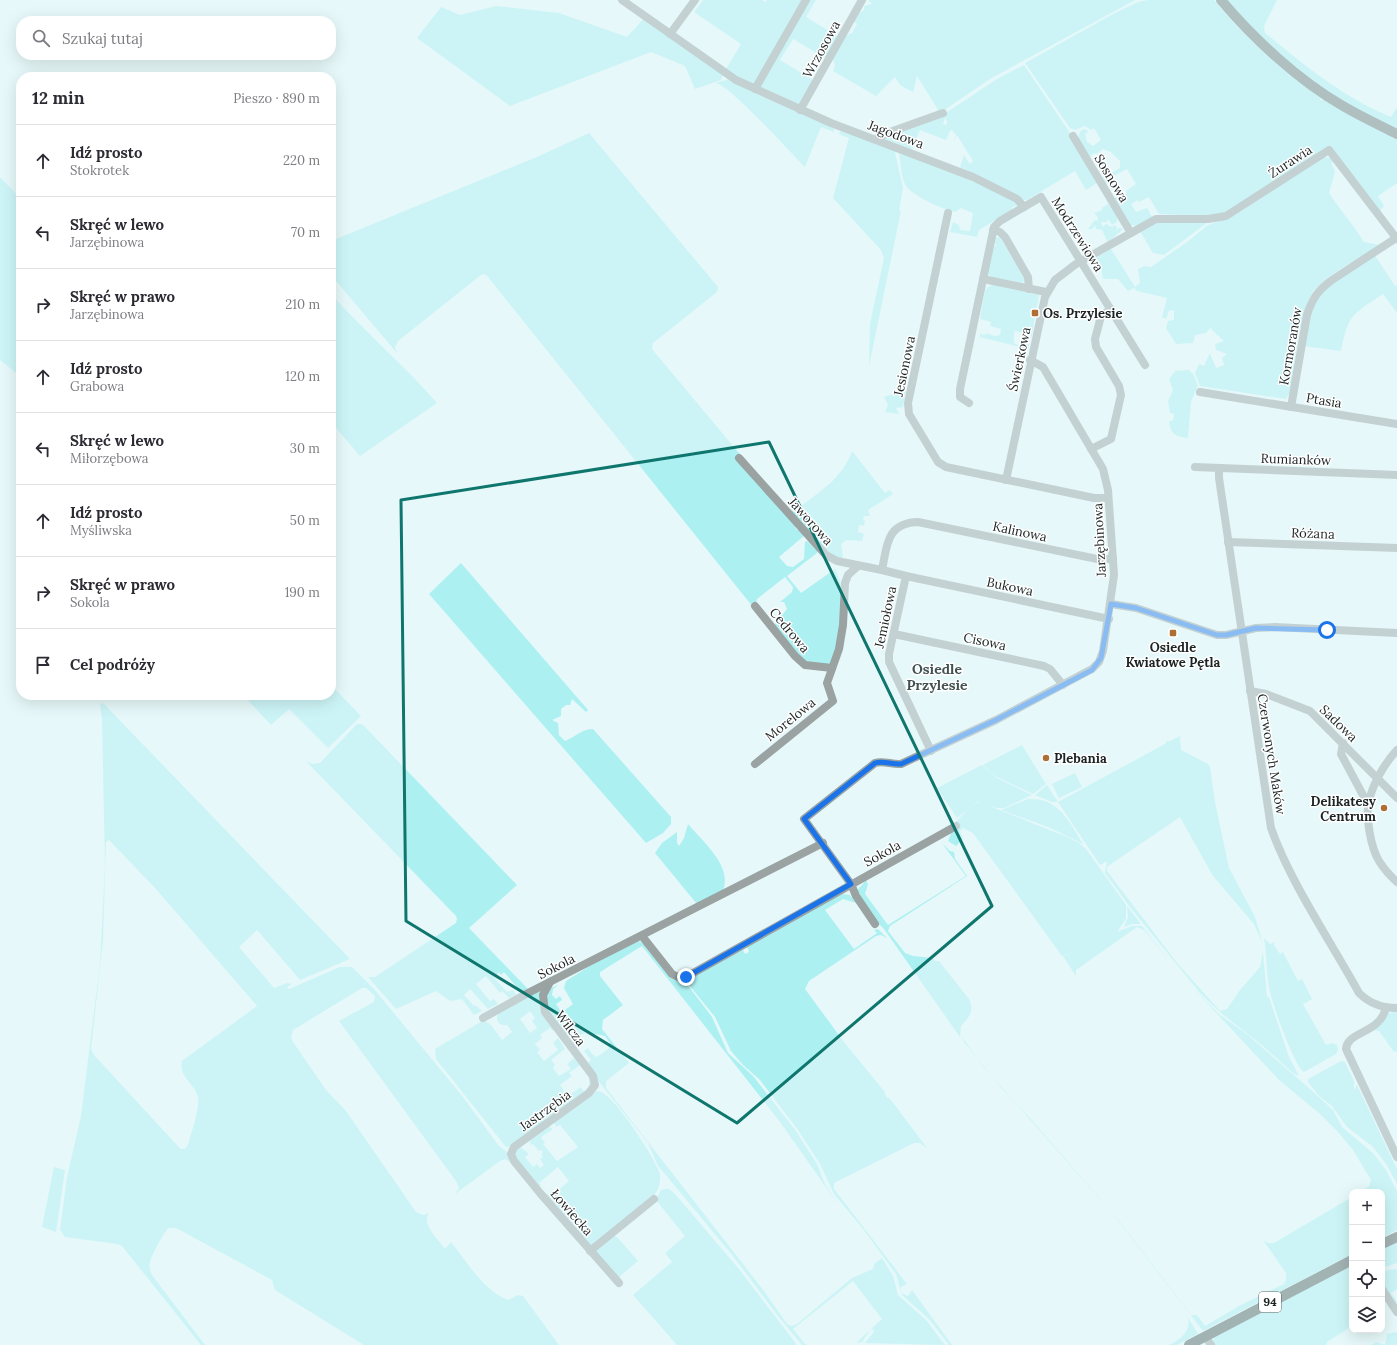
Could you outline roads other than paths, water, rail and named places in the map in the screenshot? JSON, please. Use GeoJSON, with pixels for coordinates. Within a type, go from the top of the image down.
{"type":"FeatureCollection","features":[{"type":"Feature","properties":{"kind":"main road"},"geometry":{"type":"LineString","coordinates":[[1221,0],[1258,40],[1296,72],[1341,105],[1397,134]]}},
{"type":"Feature","properties":{"kind":"main road"},"geometry":{"type":"LineString","coordinates":[[1385,1242],[1397,1236]]}},
{"type":"Feature","properties":{"kind":"main road","name":"94"},"geometry":{"type":"LineString","coordinates":[[1188,1345],[1208,1341],[1350,1261]]}},
{"type":"Feature","properties":{"kind":"street","name":"Jagodowa"},"geometry":{"type":"LineString","coordinates":[[622,0],[736,80],[831,123],[973,177],[1017,199],[1024,208]]}},
{"type":"Feature","properties":{"kind":"street"},"geometry":{"type":"LineString","coordinates":[[670,34],[695,0]]}},
{"type":"Feature","properties":{"kind":"street"},"geometry":{"type":"LineString","coordinates":[[755,89],[806,0]]}},
{"type":"Feature","properties":{"kind":"street","name":"Wrzosowa"},"geometry":{"type":"LineString","coordinates":[[800,110],[862,0]]}},
{"type":"Feature","properties":{"kind":"street"},"geometry":{"type":"LineString","coordinates":[[876,139],[890,132],[943,114]]}},
{"type":"Feature","properties":{"kind":"street","name":"Sosnowa"},"geometry":{"type":"LineString","coordinates":[[1073,136],[1131,233]]}},
{"type":"Feature","properties":{"kind":"street","name":"Żurawia"},"geometry":{"type":"LineString","coordinates":[[1208,219],[1218,218],[1236,211],[1329,150],[1397,239]]}},
{"type":"Feature","properties":{"kind":"street","name":"Modrzewiowa"},"geometry":{"type":"LineString","coordinates":[[993,230],[997,222],[1041,197],[1145,365]]}},
{"type":"Feature","properties":{"kind":"street","name":"Jesionowa"},"geometry":{"type":"LineString","coordinates":[[948,213],[908,403],[909,414],[938,462],[946,467],[1094,498],[1108,498]]}},
{"type":"Feature","properties":{"kind":"street","name":"Świerkowa"},"geometry":{"type":"LineString","coordinates":[[1006,480],[1030,360],[1046,292],[1060,275],[1156,219],[1169,217],[1208,219]]}},
{"type":"Feature","properties":{"kind":"street"},"geometry":{"type":"LineString","coordinates":[[969,403],[960,397],[960,389],[993,230],[1000,232],[1005,237],[1028,278],[1029,289]]}},
{"type":"Feature","properties":{"kind":"street","name":"Kormoranów"},"geometry":{"type":"LineString","coordinates":[[1291,407],[1311,300],[1322,287],[1397,239]]}},
{"type":"Feature","properties":{"kind":"street"},"geometry":{"type":"LineString","coordinates":[[983,279],[1046,292]]}},
{"type":"Feature","properties":{"kind":"street"},"geometry":{"type":"LineString","coordinates":[[1092,449],[1111,439],[1121,395],[1119,386],[1096,347],[1096,339],[1101,316],[1111,309]]}},
{"type":"Feature","properties":{"kind":"street","name":"Jarzębinowa"},"geometry":{"type":"LineString","coordinates":[[823,843],[804,819],[875,763],[879,761],[892,765],[901,764],[931,751],[996,720],[1092,670],[1099,662],[1103,651],[1109,619],[1114,575],[1108,498],[1103,469],[1043,367],[1030,360]]}},
{"type":"Feature","properties":{"kind":"street","name":"Ptasia"},"geometry":{"type":"LineString","coordinates":[[1200,392],[1397,424]]}},
{"type":"Feature","properties":{"kind":"street","name":"Jaworowa"},"geometry":{"type":"LineString","coordinates":[[739,458],[823,553],[833,559],[858,566],[882,570]]}},
{"type":"Feature","properties":{"kind":"street","name":"Rumianków"},"geometry":{"type":"LineString","coordinates":[[1195,467],[1397,475]]}},
{"type":"Feature","properties":{"kind":"street","name":"Czerwonych Maków"},"geometry":{"type":"LineString","coordinates":[[1219,468],[1219,478],[1228,542],[1267,809],[1276,841],[1359,993],[1369,1001],[1386,1007],[1397,1008]]}},
{"type":"Feature","properties":{"kind":"street","name":"Jemiołowa"},"geometry":{"type":"LineString","coordinates":[[922,523],[908,522],[897,528],[890,536],[882,570],[906,576],[890,662],[931,751]]}},
{"type":"Feature","properties":{"kind":"street","name":"Kalinowa"},"geometry":{"type":"LineString","coordinates":[[922,523],[1102,560],[1113,558]]}},
{"type":"Feature","properties":{"kind":"street","name":"Różana"},"geometry":{"type":"LineString","coordinates":[[1228,542],[1397,548]]}},
{"type":"Feature","properties":{"kind":"street"},"geometry":{"type":"LineString","coordinates":[[832,668],[843,625],[845,583],[848,575],[858,566]]}},
{"type":"Feature","properties":{"kind":"street","name":"Bukowa"},"geometry":{"type":"LineString","coordinates":[[906,576],[1109,619]]}},
{"type":"Feature","properties":{"kind":"street"},"geometry":{"type":"LineString","coordinates":[[1111,604],[1136,608],[1217,635],[1256,628],[1397,633]]}},
{"type":"Feature","properties":{"kind":"street","name":"Cedrowa"},"geometry":{"type":"LineString","coordinates":[[755,606],[795,656],[805,665],[832,668]]}},
{"type":"Feature","properties":{"kind":"street","name":"Cisowa"},"geometry":{"type":"LineString","coordinates":[[894,634],[1044,666],[1050,669],[1063,685]]}},
{"type":"Feature","properties":{"kind":"street","name":"Morelowa"},"geometry":{"type":"LineString","coordinates":[[755,764],[833,701],[826,683],[832,668]]}},
{"type":"Feature","properties":{"kind":"street","name":"Sadowa"},"geometry":{"type":"LineString","coordinates":[[1250,691],[1262,692],[1305,708],[1343,743],[1397,798]]}},
{"type":"Feature","properties":{"kind":"street"},"geometry":{"type":"LineString","coordinates":[[1343,743],[1341,754],[1364,797],[1369,802]]}},
{"type":"Feature","properties":{"kind":"street"},"geometry":{"type":"LineString","coordinates":[[1397,750],[1386,764],[1369,802],[1370,828],[1375,852],[1386,872],[1397,882]]}},
{"type":"Feature","properties":{"kind":"street","name":"Sokola"},"geometry":{"type":"LineString","coordinates":[[483,1018],[641,936],[669,972],[683,978],[956,826]]}},
{"type":"Feature","properties":{"kind":"street"},"geometry":{"type":"LineString","coordinates":[[641,936],[823,843],[851,884],[856,896],[875,924]]}},
{"type":"Feature","properties":{"kind":"street","name":"Wilcza"},"geometry":{"type":"LineString","coordinates":[[550,982],[544,995],[545,1012],[593,1076],[595,1085]]}},
{"type":"Feature","properties":{"kind":"street"},"geometry":{"type":"LineString","coordinates":[[1386,1007],[1380,1022],[1349,1041],[1346,1049],[1397,1157]]}},
{"type":"Feature","properties":{"kind":"street","name":"Jastrzębia"},"geometry":{"type":"LineString","coordinates":[[511,1154],[514,1147],[589,1094],[595,1085]]}},
{"type":"Feature","properties":{"kind":"street","name":"Łowiecka"},"geometry":{"type":"LineString","coordinates":[[511,1154],[513,1160],[527,1177],[618,1283]]}},
{"type":"Feature","properties":{"kind":"street"},"geometry":{"type":"LineString","coordinates":[[590,1251],[654,1199]]}},
{"type":"Feature","properties":{"kind":"street"},"geometry":{"type":"LineString","coordinates":[[1385,1294],[1397,1312]]}},
{"type":"Feature","properties":{"kind":"place","name":"Os. Przylesie"},"geometry":{"type":"Point","coordinates":[1035,313]}},
{"type":"Feature","properties":{"kind":"place","name":"Osiedle Kwiatowe Pętla"},"geometry":{"type":"Point","coordinates":[1173,633]}},
{"type":"Feature","properties":{"kind":"place","name":"Plebania"},"geometry":{"type":"Point","coordinates":[1046,758]}},
{"type":"Feature","properties":{"kind":"place","name":"Delikatesy Centrum"},"geometry":{"type":"Point","coordinates":[1384,808]}},
{"type":"Feature","properties":{"kind":"district","name":"Osiedle Przylesie"},"geometry":{"type":"Point","coordinates":[937,678]}}]}
